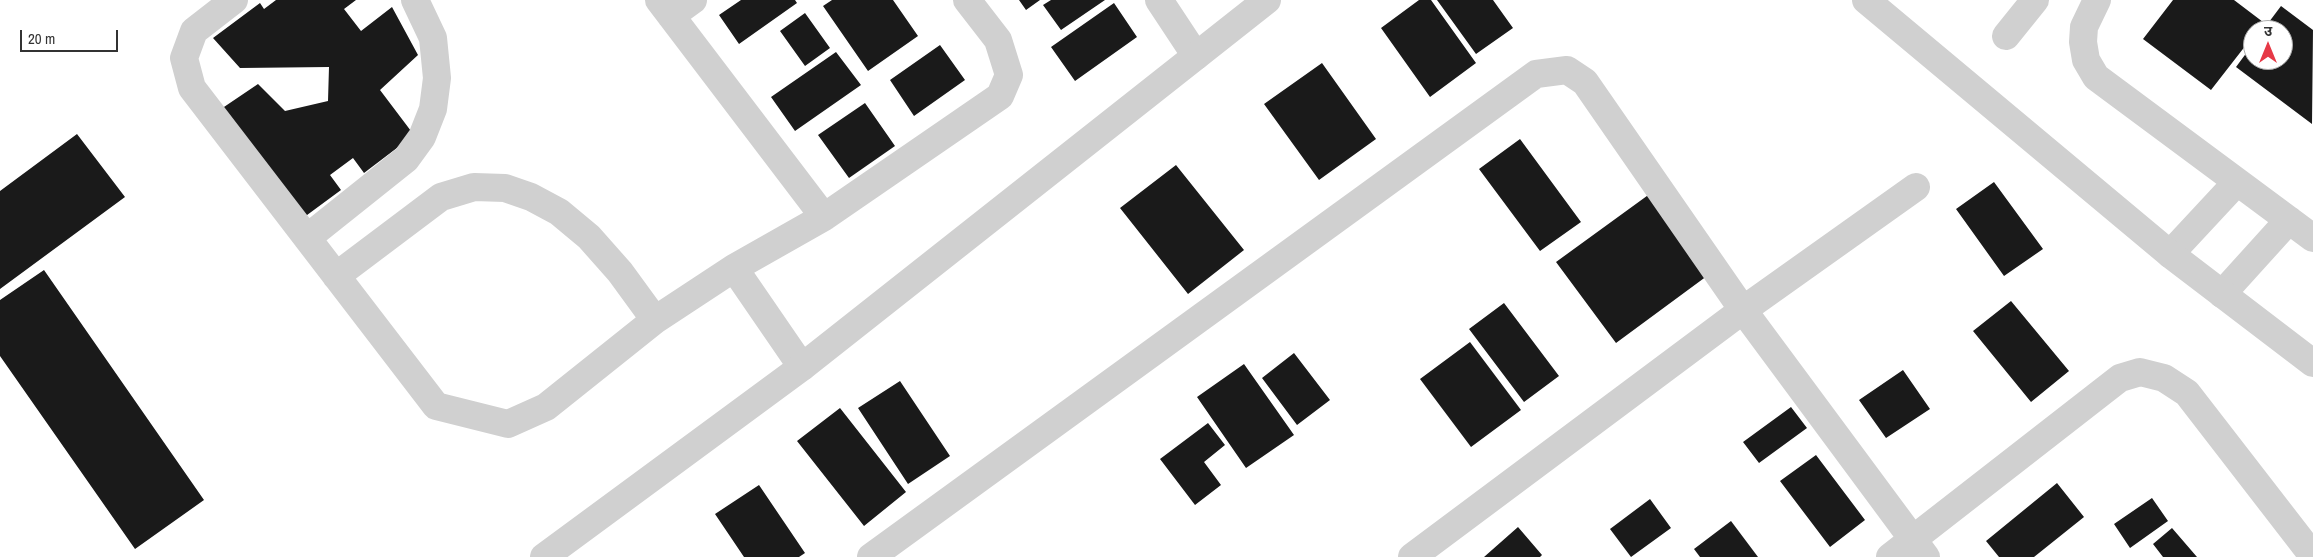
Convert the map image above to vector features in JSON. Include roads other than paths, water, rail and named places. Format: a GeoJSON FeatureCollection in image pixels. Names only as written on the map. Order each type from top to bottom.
{"type":"FeatureCollection","features":[{"type":"Feature","properties":{"kind":"street"},"geometry":{"type":"LineString","coordinates":[[234,0],[194,31],[184,58],[192,88],[436,406],[508,424],[546,407],[655,320],[734,268],[824,217],[1000,96],[1009,75],[998,40],[967,0]]}},
{"type":"Feature","properties":{"kind":"street"},"geometry":{"type":"LineString","coordinates":[[307,238],[406,159],[422,137],[433,109],[436,78],[433,38],[414,0]]}},
{"type":"Feature","properties":{"kind":"street"},"geometry":{"type":"LineString","coordinates":[[1159,0],[1196,56]]}},
{"type":"Feature","properties":{"kind":"street"},"geometry":{"type":"LineString","coordinates":[[544,557],[802,367],[1267,0]]}},
{"type":"Feature","properties":{"kind":"street"},"geometry":{"type":"LineString","coordinates":[[1866,0],[2170,254],[2313,363]]}},
{"type":"Feature","properties":{"kind":"street"},"geometry":{"type":"LineString","coordinates":[[2006,36],[2034,0]]}},
{"type":"Feature","properties":{"kind":"street"},"geometry":{"type":"LineString","coordinates":[[2097,0],[2084,27],[2083,42],[2086,60],[2096,77],[2313,238]]}},
{"type":"Feature","properties":{"kind":"street"},"geometry":{"type":"LineString","coordinates":[[674,5],[824,217]]}},
{"type":"Feature","properties":{"kind":"street"},"geometry":{"type":"LineString","coordinates":[[871,557],[1536,74],[1567,70],[1586,82],[1743,310],[1919,549]]}},
{"type":"Feature","properties":{"kind":"street"},"geometry":{"type":"LineString","coordinates":[[2170,254],[2238,182]]}},
{"type":"Feature","properties":{"kind":"street"},"geometry":{"type":"LineString","coordinates":[[336,276],[441,197],[474,187],[504,188],[531,197],[559,212],[589,237],[620,272],[655,320]]}},
{"type":"Feature","properties":{"kind":"street"},"geometry":{"type":"LineString","coordinates":[[1412,557],[1743,310],[1916,187]]}},
{"type":"Feature","properties":{"kind":"street"},"geometry":{"type":"LineString","coordinates":[[2222,294],[2289,220]]}},
{"type":"Feature","properties":{"kind":"street"},"geometry":{"type":"LineString","coordinates":[[734,268],[802,367]]}},
{"type":"Feature","properties":{"kind":"street"},"geometry":{"type":"LineString","coordinates":[[1890,557],[1919,549],[2120,378],[2140,372],[2164,378],[2187,393],[2313,556]]}}]}
